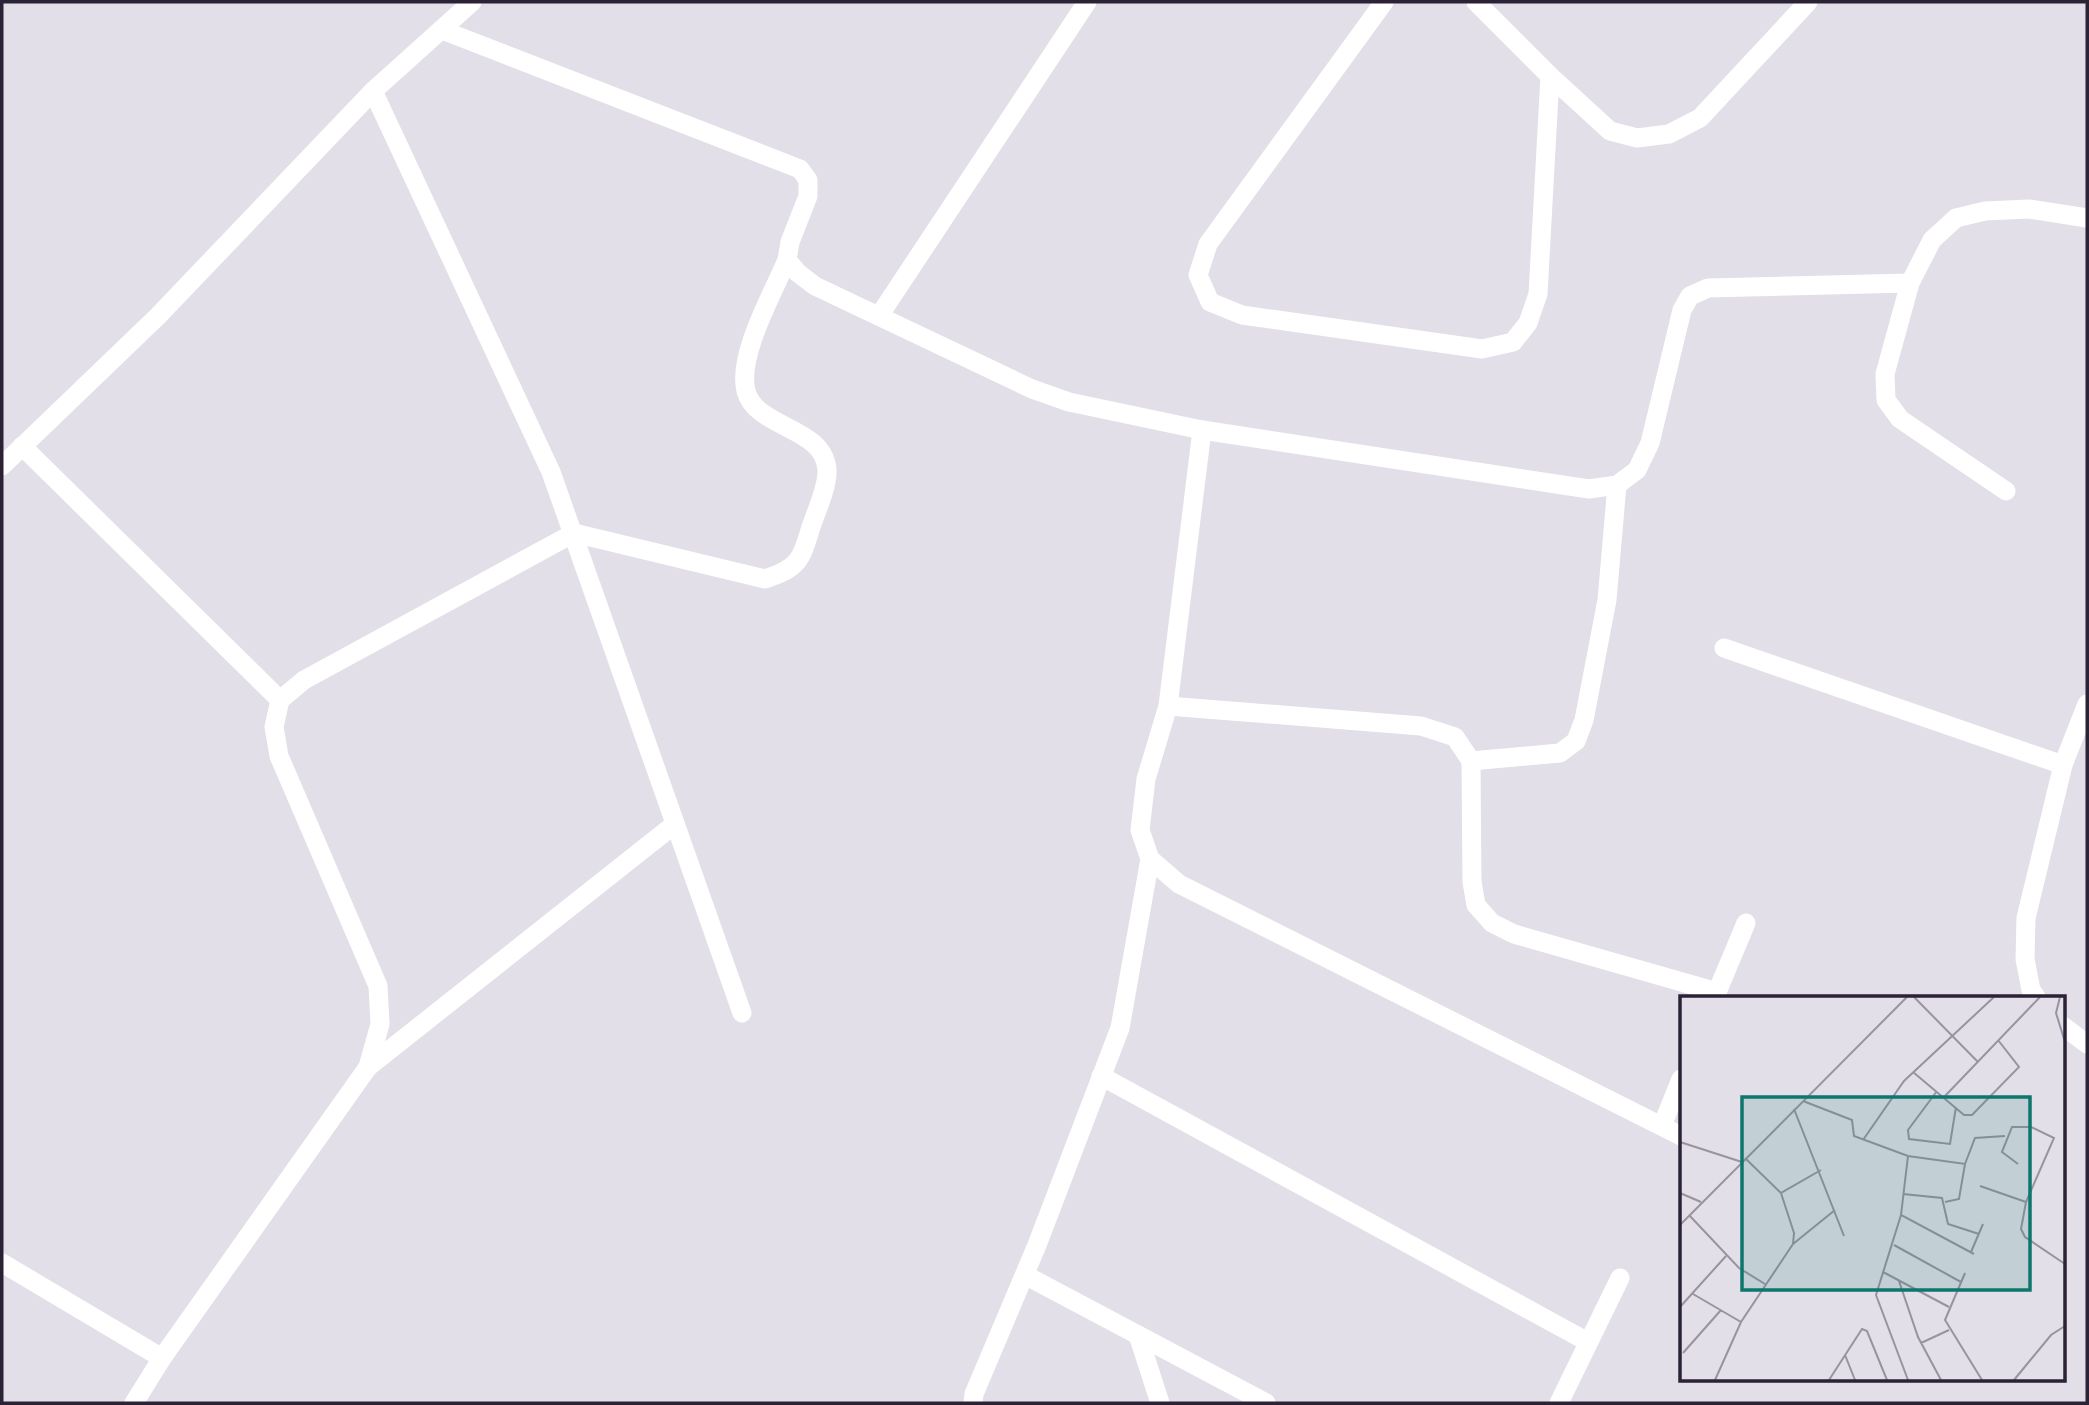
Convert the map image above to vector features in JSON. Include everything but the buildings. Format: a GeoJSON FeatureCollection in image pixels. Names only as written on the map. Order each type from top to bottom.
{"type":"FeatureCollection","features":[{"type":"Feature","properties":{"kind":"street"},"geometry":{"type":"LineString","coordinates":[[2,466],[158,316],[373,91],[472,2]]}},
{"type":"Feature","properties":{"kind":"street"},"geometry":{"type":"LineString","coordinates":[[879,316],[1087,2]]}},
{"type":"Feature","properties":{"kind":"street"},"geometry":{"type":"LineString","coordinates":[[1384,2],[1208,244],[1198,275],[1210,302],[1242,315],[1482,349],[1513,342],[1528,324],[1538,294],[1550,76]]}},
{"type":"Feature","properties":{"kind":"street"},"geometry":{"type":"LineString","coordinates":[[1476,2],[1610,131],[1637,138],[1668,134],[1700,118],[1808,2]]}},
{"type":"Feature","properties":{"kind":"street"},"geometry":{"type":"LineString","coordinates":[[368,1067],[380,1024],[378,986],[279,756],[274,727],[280,700],[304,680],[573,533],[765,579],[788,572],[802,555],[822,495],[827,470],[821,454],[809,440],[755,408],[747,394],[743,376],[746,356],[787,260],[790,242],[808,197],[808,180],[800,169],[442,30]]}},
{"type":"Feature","properties":{"kind":"street"},"geometry":{"type":"LineString","coordinates":[[373,91],[541,450],[573,533],[742,1013]]}},
{"type":"Feature","properties":{"kind":"street"},"geometry":{"type":"LineString","coordinates":[[2006,491],[1900,419],[1886,400],[1885,374],[1910,283],[1932,240],[1956,218],[1985,211],[2029,209],[2087,218]]}},
{"type":"Feature","properties":{"kind":"street"},"geometry":{"type":"LineString","coordinates":[[787,260],[815,286],[1032,389],[1069,402],[1202,430],[1589,489],[1617,485],[1637,470],[1650,443],[1682,310],[1689,296],[1708,288],[1910,283]]}},
{"type":"Feature","properties":{"kind":"street"},"geometry":{"type":"LineString","coordinates":[[973,1403],[974,1394],[1025,1275],[1120,1028],[1150,859],[1140,830],[1146,779],[1168,706],[1202,430]]}},
{"type":"Feature","properties":{"kind":"street"},"geometry":{"type":"LineString","coordinates":[[22,446],[280,700]]}},
{"type":"Feature","properties":{"kind":"street"},"geometry":{"type":"LineString","coordinates":[[1471,761],[1560,753],[1576,741],[1584,720],[1607,600],[1617,485]]}},
{"type":"Feature","properties":{"kind":"street"},"geometry":{"type":"LineString","coordinates":[[1724,648],[2063,765]]}},
{"type":"Feature","properties":{"kind":"street"},"geometry":{"type":"LineString","coordinates":[[2035,996],[2031,990],[2025,959],[2026,918],[2063,765],[2087,704]]}},
{"type":"Feature","properties":{"kind":"street"},"geometry":{"type":"LineString","coordinates":[[1168,706],[1421,726],[1455,737],[1471,761],[1472,883],[1476,905],[1492,923],[1514,934],[1716,995],[1746,923]]}},
{"type":"Feature","properties":{"kind":"street"},"geometry":{"type":"LineString","coordinates":[[134,1403],[162,1358],[368,1067],[675,824]]}},
{"type":"Feature","properties":{"kind":"street"},"geometry":{"type":"LineString","coordinates":[[1150,859],[1179,884],[1680,1135]]}},
{"type":"Feature","properties":{"kind":"street"},"geometry":{"type":"LineString","coordinates":[[2064,1027],[2087,1044]]}},
{"type":"Feature","properties":{"kind":"street"},"geometry":{"type":"LineString","coordinates":[[1101,1076],[1588,1342]]}},
{"type":"Feature","properties":{"kind":"street"},"geometry":{"type":"LineString","coordinates":[[1662,1126],[1680,1081]]}},
{"type":"Feature","properties":{"kind":"street"},"geometry":{"type":"LineString","coordinates":[[2,1263],[162,1358]]}},
{"type":"Feature","properties":{"kind":"street"},"geometry":{"type":"LineString","coordinates":[[1025,1275],[1266,1403]]}},
{"type":"Feature","properties":{"kind":"street"},"geometry":{"type":"LineString","coordinates":[[1559,1403],[1620,1278]]}},
{"type":"Feature","properties":{"kind":"street"},"geometry":{"type":"LineString","coordinates":[[1138,1335],[1160,1403]]}}]}
